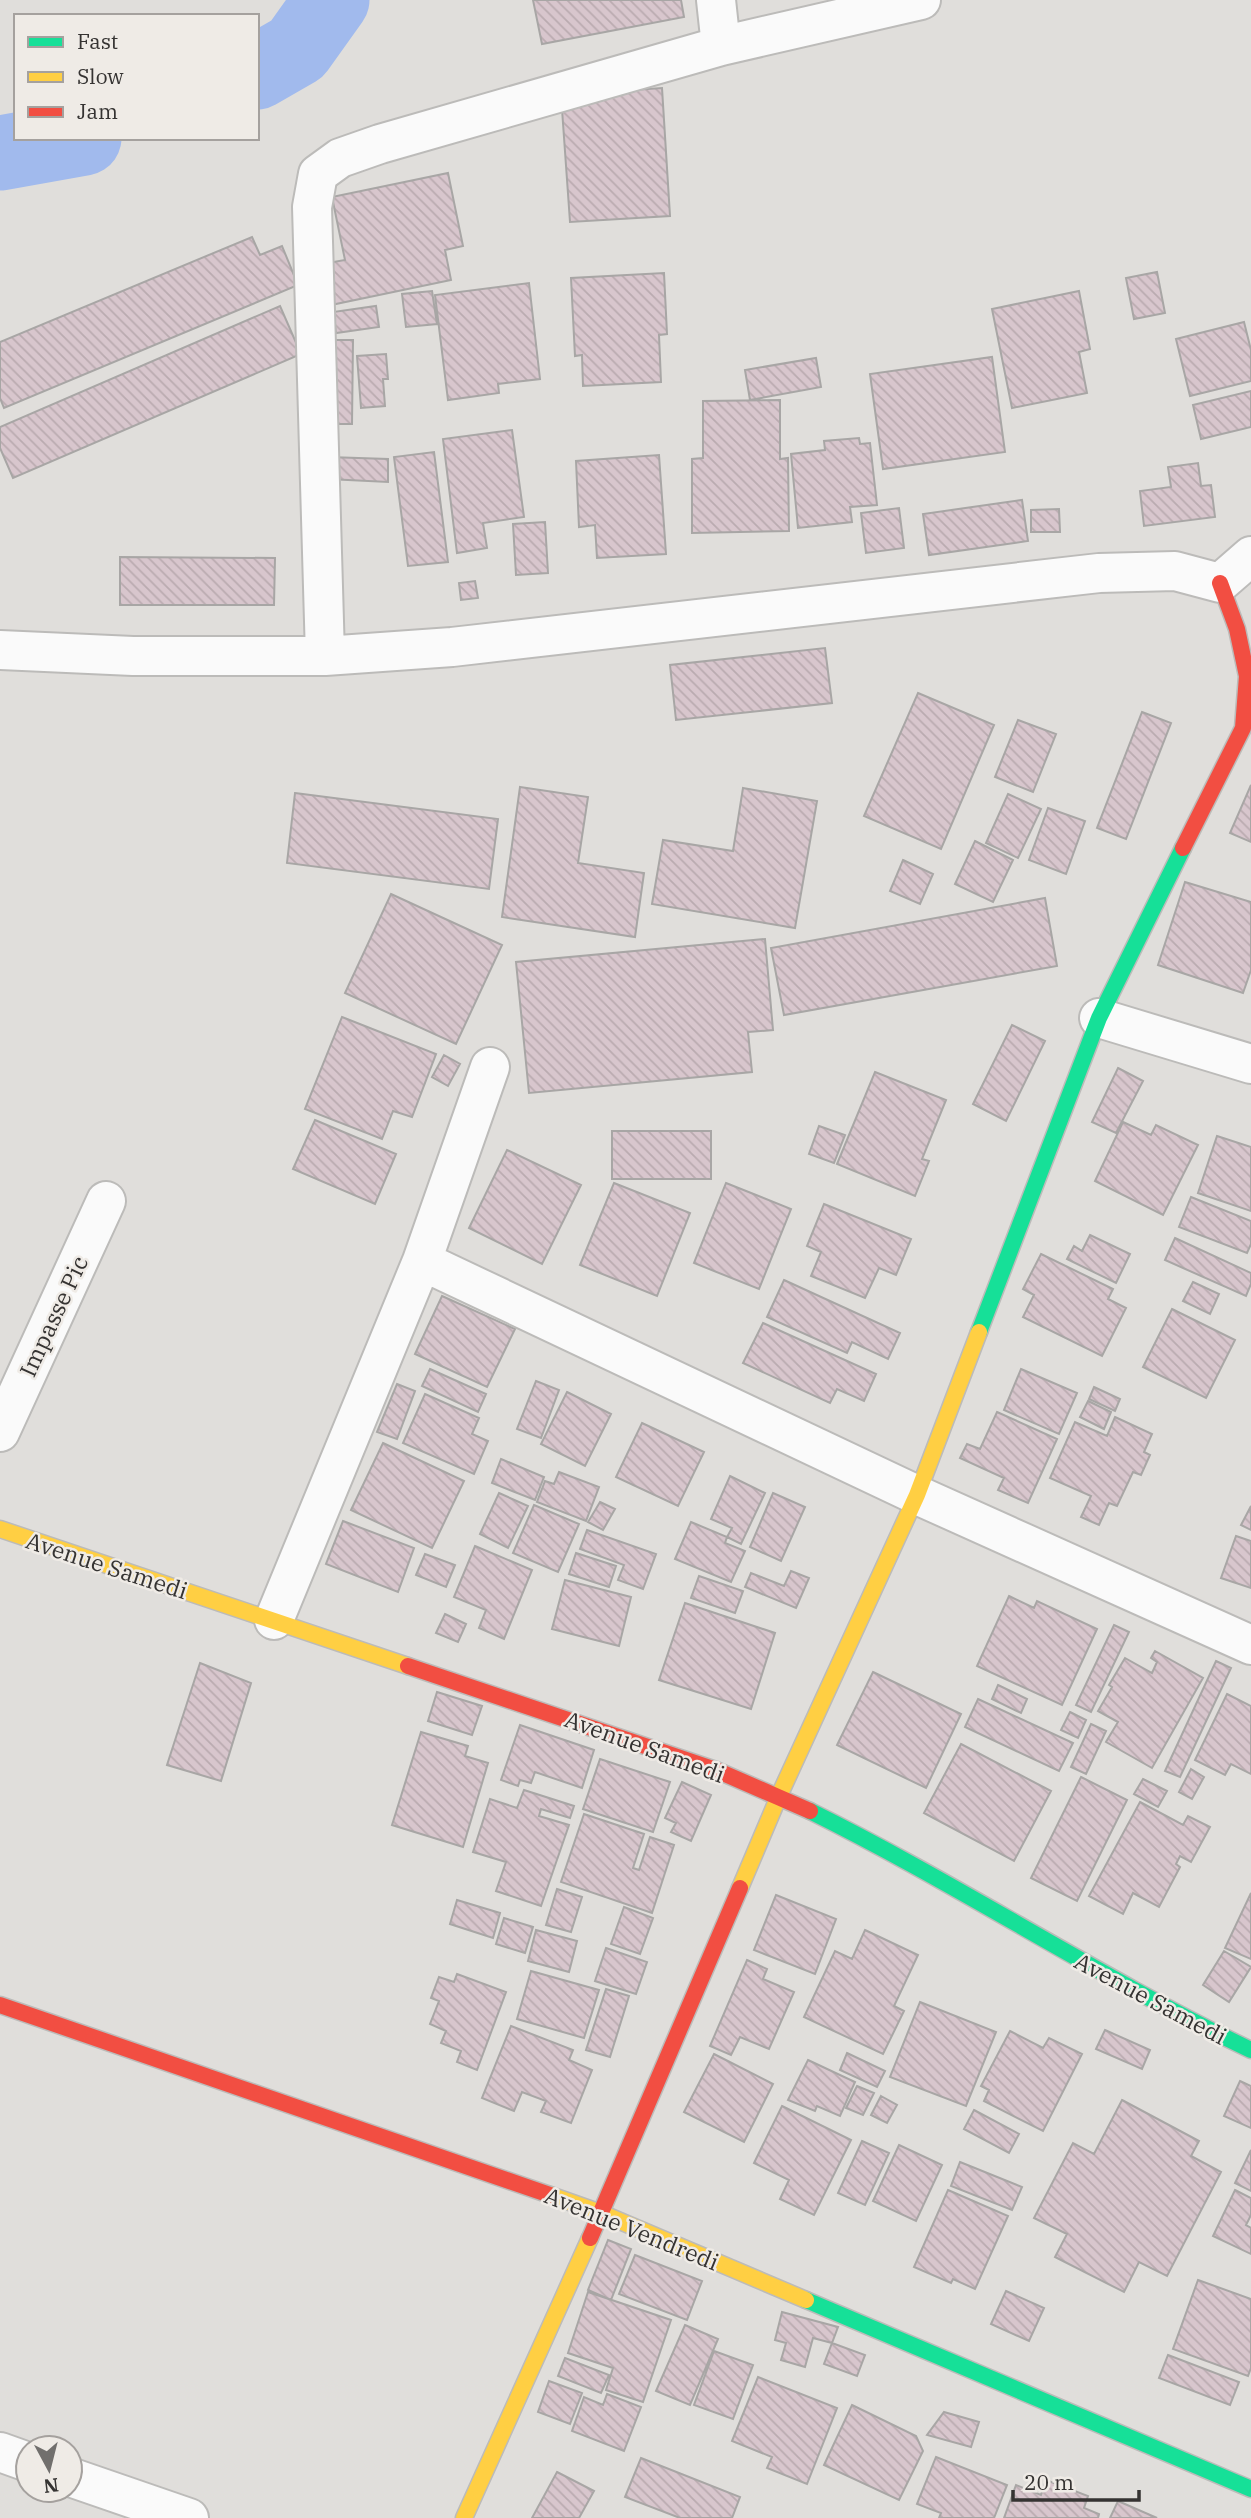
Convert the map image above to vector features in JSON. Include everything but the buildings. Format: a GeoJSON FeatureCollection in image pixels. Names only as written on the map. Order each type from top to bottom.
{"type":"FeatureCollection","features":[{"type":"Feature","properties":{"kind":"street"},"geometry":{"type":"LineString","coordinates":[[716,0],[721,46]]}},
{"type":"Feature","properties":{"kind":"street"},"geometry":{"type":"LineString","coordinates":[[325,656],[312,207],[318,174],[340,158],[380,144],[721,46],[921,0]]}},
{"type":"Feature","properties":{"kind":"street"},"geometry":{"type":"LineString","coordinates":[[1220,583],[1251,556]]}},
{"type":"Feature","properties":{"kind":"street"},"geometry":{"type":"LineString","coordinates":[[0,650],[133,656],[325,656],[452,647],[1099,573],[1175,570],[1220,583]]}},
{"type":"Feature","properties":{"kind":"street"},"geometry":{"type":"LineString","coordinates":[[464,2518],[601,2213],[779,1796],[917,1495],[1099,1018],[1243,728],[1247,676],[1237,629],[1220,583]]}},
{"type":"Feature","properties":{"kind":"street"},"geometry":{"type":"LineString","coordinates":[[1099,1018],[1251,1064]]}},
{"type":"Feature","properties":{"kind":"street"},"geometry":{"type":"LineString","coordinates":[[274,1620],[422,1261],[490,1067]]}},
{"type":"Feature","properties":{"kind":"street","name":"Impasse Pic"},"geometry":{"type":"LineString","coordinates":[[0,1432],[106,1201]]}},
{"type":"Feature","properties":{"kind":"street"},"geometry":{"type":"LineString","coordinates":[[422,1261],[917,1495],[1251,1646]]}},
{"type":"Feature","properties":{"kind":"street","name":"Avenue Samedi"},"geometry":{"type":"LineString","coordinates":[[0,1529],[687,1758],[779,1796],[843,1827],[1172,2013],[1251,2050]]}},
{"type":"Feature","properties":{"kind":"street","name":"Avenue Vendredi"},"geometry":{"type":"LineString","coordinates":[[0,2005],[601,2213],[1251,2489]]}},
{"type":"Feature","properties":{"kind":"street"},"geometry":{"type":"LineString","coordinates":[[84,2482],[189,2518]]}},
{"type":"Feature","properties":{"kind":"waterway"},"geometry":{"type":"LineString","coordinates":[[259,71],[297,49],[332,0]]}},
{"type":"Feature","properties":{"kind":"waterway"},"geometry":{"type":"LineString","coordinates":[[0,153],[73,140]]}},
{"type":"Feature","properties":{"kind":"traffic: fast"},"geometry":{"type":"LineString","coordinates":[[979,1332],[1099,1018],[1183,848]]}},
{"type":"Feature","properties":{"kind":"traffic: fast"},"geometry":{"type":"LineString","coordinates":[[810,1811],[921,1869],[1139,1993],[1251,2050]]}},
{"type":"Feature","properties":{"kind":"traffic: fast"},"geometry":{"type":"LineString","coordinates":[[806,2300],[1251,2489]]}},
{"type":"Feature","properties":{"kind":"traffic: slow"},"geometry":{"type":"LineString","coordinates":[[740,1888],[779,1796],[917,1495],[979,1332]]}},
{"type":"Feature","properties":{"kind":"traffic: slow"},"geometry":{"type":"LineString","coordinates":[[0,1529],[408,1666]]}},
{"type":"Feature","properties":{"kind":"traffic: slow"},"geometry":{"type":"LineString","coordinates":[[550,2195],[601,2213],[806,2300]]}},
{"type":"Feature","properties":{"kind":"traffic: slow"},"geometry":{"type":"LineString","coordinates":[[464,2518],[590,2238]]}},
{"type":"Feature","properties":{"kind":"traffic: jam"},"geometry":{"type":"LineString","coordinates":[[1183,848],[1243,728],[1247,676],[1237,629],[1220,583]]}},
{"type":"Feature","properties":{"kind":"traffic: jam"},"geometry":{"type":"LineString","coordinates":[[408,1666],[716,1770],[810,1811]]}},
{"type":"Feature","properties":{"kind":"traffic: jam"},"geometry":{"type":"LineString","coordinates":[[590,2238],[740,1888]]}},
{"type":"Feature","properties":{"kind":"traffic: jam"},"geometry":{"type":"LineString","coordinates":[[0,2005],[550,2195]]}}]}
